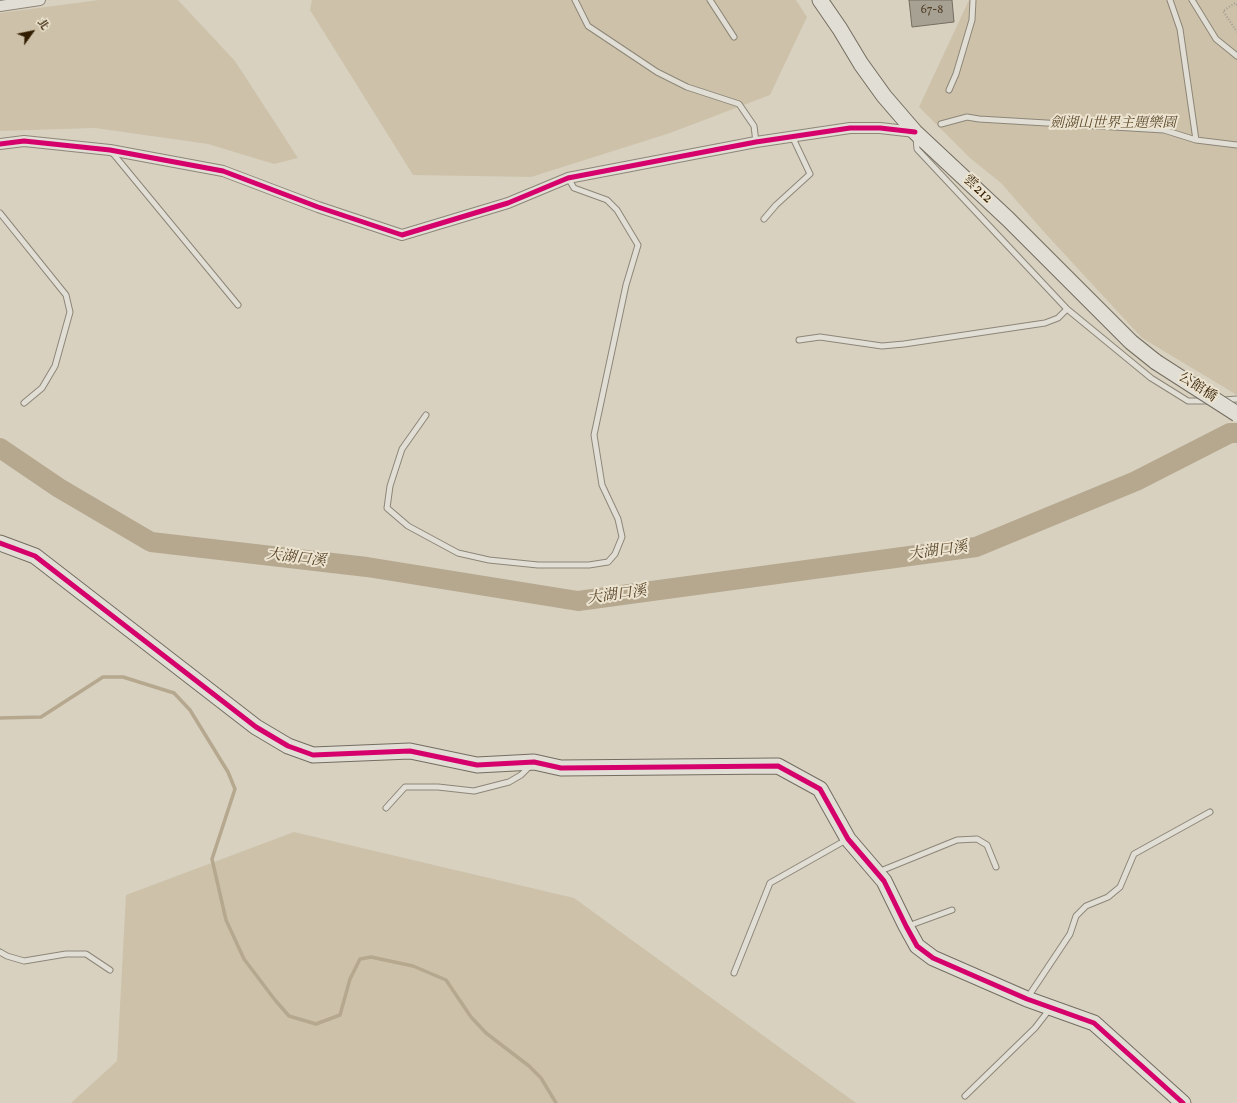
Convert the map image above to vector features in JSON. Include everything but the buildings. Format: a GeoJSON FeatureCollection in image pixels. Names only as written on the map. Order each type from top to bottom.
{"type":"FeatureCollection","features":[{"type":"Feature","properties":{"kind":"street"},"geometry":{"type":"LineString","coordinates":[[0,6],[40,0]]}},
{"type":"Feature","properties":{"kind":"street","name":"雲212"},"geometry":{"type":"LineString","coordinates":[[820,0],[861,64],[884,96],[915,132],[1008,219],[1131,342],[1156,362]]}},
{"type":"Feature","properties":{"kind":"street"},"geometry":{"type":"LineString","coordinates":[[0,144],[24,141],[110,150],[223,170],[318,207],[402,235],[508,203],[568,178],[756,142],[850,128],[880,128],[915,132]]}},
{"type":"Feature","properties":{"kind":"street","name":"公館橋"},"geometry":{"type":"LineString","coordinates":[[1156,362],[1237,414]]}},
{"type":"Feature","properties":{"kind":"street"},"geometry":{"type":"LineString","coordinates":[[0,543],[35,556],[256,727],[288,746],[313,755],[410,751],[477,765],[534,762],[561,768],[778,766],[820,789],[848,838],[884,881],[906,926],[918,946],[934,958],[1027,999],[1094,1023],[1183,1103]]}},
{"type":"Feature","properties":{"kind":"lane"},"geometry":{"type":"LineString","coordinates":[[575,0],[588,26],[657,72],[687,87],[739,104],[754,126],[756,142]]}},
{"type":"Feature","properties":{"kind":"lane"},"geometry":{"type":"LineString","coordinates":[[710,0],[734,37]]}},
{"type":"Feature","properties":{"kind":"lane"},"geometry":{"type":"LineString","coordinates":[[949,90],[956,74],[972,20],[973,0]]}},
{"type":"Feature","properties":{"kind":"lane"},"geometry":{"type":"LineString","coordinates":[[1170,0],[1180,29],[1196,140]]}},
{"type":"Feature","properties":{"kind":"lane"},"geometry":{"type":"LineString","coordinates":[[1192,0],[1216,39],[1237,56]]}},
{"type":"Feature","properties":{"kind":"lane"},"geometry":{"type":"LineString","coordinates":[[941,124],[967,117],[987,120],[1164,130],[1196,140],[1237,145]]}},
{"type":"Feature","properties":{"kind":"lane"},"geometry":{"type":"LineString","coordinates":[[915,132],[917,149],[1067,309],[1151,378],[1188,400],[1237,400]]}},
{"type":"Feature","properties":{"kind":"lane"},"geometry":{"type":"LineString","coordinates":[[764,219],[776,205],[810,174],[792,136]]}},
{"type":"Feature","properties":{"kind":"lane"},"geometry":{"type":"LineString","coordinates":[[110,150],[238,306]]}},
{"type":"Feature","properties":{"kind":"lane"},"geometry":{"type":"LineString","coordinates":[[426,415],[402,449],[390,486],[386,508],[408,526],[458,553],[489,560],[538,565],[589,566],[608,562],[615,554],[622,537],[618,519],[602,485],[594,435],[626,285],[638,245],[617,210],[607,200],[574,188],[568,178]]}},
{"type":"Feature","properties":{"kind":"lane"},"geometry":{"type":"LineString","coordinates":[[0,213],[66,295],[70,312],[55,366],[42,388],[24,403]]}},
{"type":"Feature","properties":{"kind":"lane"},"geometry":{"type":"LineString","coordinates":[[799,340],[820,337],[882,346],[904,344],[1045,324],[1058,318],[1067,309]]}},
{"type":"Feature","properties":{"kind":"lane"},"geometry":{"type":"LineString","coordinates":[[386,808],[405,787],[438,787],[474,791],[509,782],[521,774],[534,762]]}},
{"type":"Feature","properties":{"kind":"lane"},"geometry":{"type":"LineString","coordinates":[[1027,999],[1070,934],[1076,916],[1086,906],[1108,897],[1120,887],[1134,854],[1210,812]]}},
{"type":"Feature","properties":{"kind":"lane"},"geometry":{"type":"LineString","coordinates":[[734,973],[770,883],[848,838]]}},
{"type":"Feature","properties":{"kind":"lane"},"geometry":{"type":"LineString","coordinates":[[877,872],[957,840],[977,839],[987,845],[996,867]]}},
{"type":"Feature","properties":{"kind":"lane"},"geometry":{"type":"LineString","coordinates":[[906,926],[952,910]]}},
{"type":"Feature","properties":{"kind":"lane"},"geometry":{"type":"LineString","coordinates":[[0,952],[7,956],[24,961],[66,954],[86,954],[110,970]]}},
{"type":"Feature","properties":{"kind":"lane"},"geometry":{"type":"LineString","coordinates":[[965,1096],[1035,1028],[1051,1007]]}},
{"type":"Feature","properties":{"kind":"path"},"geometry":{"type":"LineString","coordinates":[[1237,5],[1235,3],[1223,11],[1237,32]]}},
{"type":"Feature","properties":{"kind":"green space"},"geometry":{"type":"Polygon","coordinates":[[[99,0],[178,0],[235,61],[298,158],[274,164],[208,144],[95,128],[0,131],[0,13],[99,0]]]}},
{"type":"Feature","properties":{"kind":"green space"},"geometry":{"type":"Polygon","coordinates":[[[312,0],[796,0],[807,17],[770,95],[670,133],[531,177],[413,175],[310,10],[312,0]]]}},
{"type":"Feature","properties":{"kind":"green space","name":"劍湖山世界主題樂園"},"geometry":{"type":"Polygon","coordinates":[[[969,0],[1237,0],[1237,395],[1142,338],[1001,183],[970,158],[919,107],[969,0]]]}},
{"type":"Feature","properties":{"kind":"green space"},"geometry":{"type":"Polygon","coordinates":[[[294,832],[574,898],[856,1103],[71,1103],[117,1061],[126,895],[294,832]]]}},
{"type":"Feature","properties":{"kind":"waterway","name":"大湖口溪"},"geometry":{"type":"LineString","coordinates":[[0,448],[59,488],[151,542],[367,567],[578,601],[976,547],[1136,481],[1230,433],[1237,433]]}},
{"type":"Feature","properties":{"kind":"waterway"},"geometry":{"type":"LineString","coordinates":[[0,718],[41,717],[103,677],[123,677],[174,693],[190,710],[228,772],[235,789],[212,859],[226,920],[244,959],[289,1016],[316,1024],[340,1015],[350,979],[360,959],[371,957],[413,966],[446,980],[471,1017],[486,1033],[529,1066],[541,1078],[556,1103]]}},
{"type":"Feature","properties":{"kind":"cycle path"},"geometry":{"type":"LineString","coordinates":[[0,144],[24,141],[110,150],[223,171],[318,207],[402,235],[508,203],[568,178],[756,142],[850,128],[880,128],[915,132]]}},
{"type":"Feature","properties":{"kind":"cycle path"},"geometry":{"type":"LineString","coordinates":[[0,543],[35,556],[256,727],[288,746],[313,755],[410,751],[477,765],[534,762],[561,768],[778,766],[820,789],[848,839],[884,881],[917,946],[933,958],[1027,999],[1094,1023],[1183,1103]]}}]}
